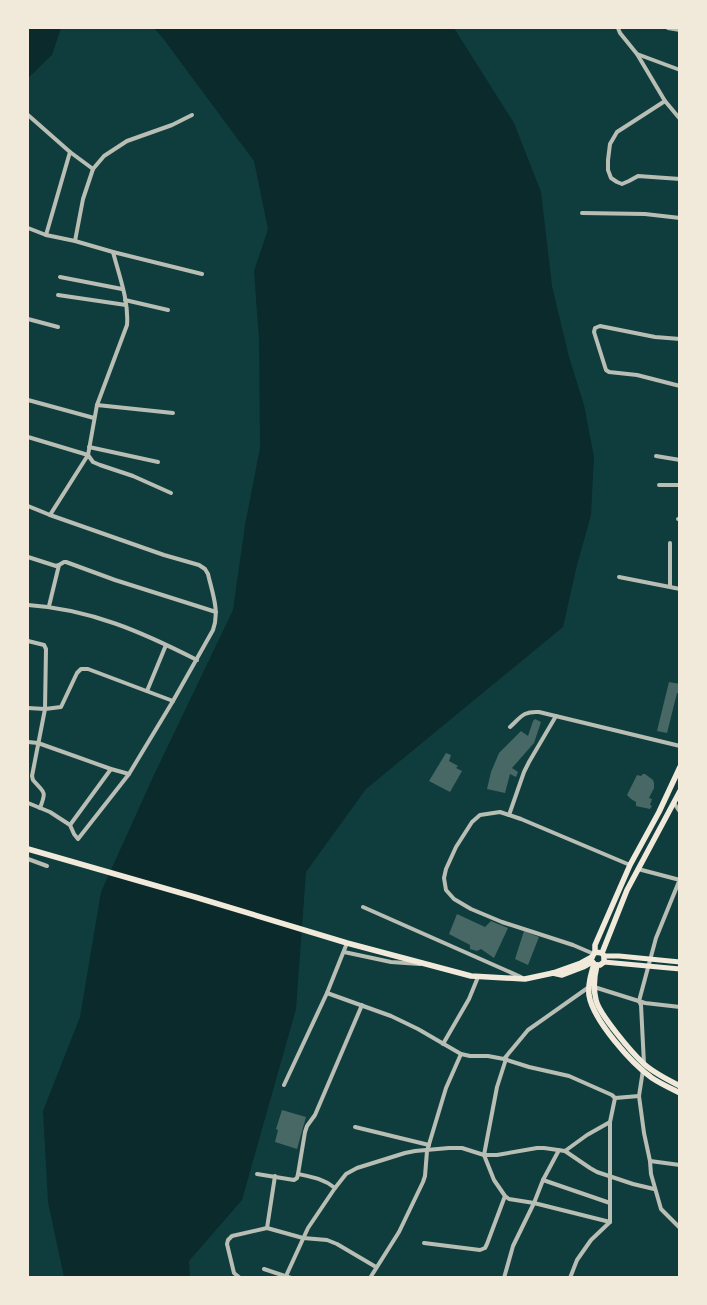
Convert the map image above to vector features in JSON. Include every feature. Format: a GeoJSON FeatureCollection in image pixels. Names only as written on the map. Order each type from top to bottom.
{"type":"FeatureCollection","features":[{"type":"Feature","properties":{"kind":"main road"},"geometry":{"type":"LineString","coordinates":[[597,958],[595,945],[630,865],[659,812],[680,767]]}},
{"type":"Feature","properties":{"kind":"main road"},"geometry":{"type":"LineString","coordinates":[[680,791],[637,868],[597,958],[590,999],[603,1026],[632,1060],[680,1086]]}},
{"type":"Feature","properties":{"kind":"main road"},"geometry":{"type":"LineString","coordinates":[[28,849],[336,938],[347,943],[471,976],[525,979],[553,973],[597,958],[619,956],[680,962]]}},
{"type":"Feature","properties":{"kind":"main road"},"geometry":{"type":"LineString","coordinates":[[597,958],[649,967],[680,969]]}},
{"type":"Feature","properties":{"kind":"main road"},"geometry":{"type":"LineString","coordinates":[[643,1067],[659,1082],[680,1093]]}},
{"type":"Feature","properties":{"kind":"street"},"geometry":{"type":"LineString","coordinates":[[618,28],[637,54],[665,101],[680,119]]}},
{"type":"Feature","properties":{"kind":"street"},"geometry":{"type":"LineString","coordinates":[[668,28],[680,30]]}},
{"type":"Feature","properties":{"kind":"street"},"geometry":{"type":"LineString","coordinates":[[637,54],[680,70]]}},
{"type":"Feature","properties":{"kind":"street"},"geometry":{"type":"LineString","coordinates":[[665,101],[617,132],[610,144],[608,170],[611,178],[622,184],[638,176],[680,179]]}},
{"type":"Feature","properties":{"kind":"street"},"geometry":{"type":"LineString","coordinates":[[28,115],[70,152],[93,169]]}},
{"type":"Feature","properties":{"kind":"street"},"geometry":{"type":"LineString","coordinates":[[75,240],[83,199],[93,169],[104,156],[127,141],[172,125],[192,115]]}},
{"type":"Feature","properties":{"kind":"street"},"geometry":{"type":"LineString","coordinates":[[46,235],[70,152]]}},
{"type":"Feature","properties":{"kind":"street"},"geometry":{"type":"LineString","coordinates":[[582,212],[646,214],[680,218]]}},
{"type":"Feature","properties":{"kind":"street"},"geometry":{"type":"LineString","coordinates":[[28,228],[46,235],[75,240],[113,252],[202,274]]}},
{"type":"Feature","properties":{"kind":"street"},"geometry":{"type":"LineString","coordinates":[[50,515],[88,455],[97,405],[127,325],[128,317],[113,252]]}},
{"type":"Feature","properties":{"kind":"street"},"geometry":{"type":"LineString","coordinates":[[60,277],[122,289]]}},
{"type":"Feature","properties":{"kind":"street"},"geometry":{"type":"LineString","coordinates":[[58,295],[125,302],[168,310]]}},
{"type":"Feature","properties":{"kind":"street"},"geometry":{"type":"LineString","coordinates":[[28,319],[58,327]]}},
{"type":"Feature","properties":{"kind":"street"},"geometry":{"type":"LineString","coordinates":[[680,339],[655,337],[600,326],[594,332],[606,370],[609,372],[637,375],[680,386]]}},
{"type":"Feature","properties":{"kind":"street"},"geometry":{"type":"LineString","coordinates":[[28,400],[94,418]]}},
{"type":"Feature","properties":{"kind":"street"},"geometry":{"type":"LineString","coordinates":[[97,405],[172,413]]}},
{"type":"Feature","properties":{"kind":"street"},"geometry":{"type":"LineString","coordinates":[[28,437],[88,455],[93,462],[133,476],[171,493]]}},
{"type":"Feature","properties":{"kind":"street"},"geometry":{"type":"LineString","coordinates":[[89,447],[158,462]]}},
{"type":"Feature","properties":{"kind":"street"},"geometry":{"type":"LineString","coordinates":[[656,456],[680,460]]}},
{"type":"Feature","properties":{"kind":"street"},"geometry":{"type":"LineString","coordinates":[[659,485],[680,485]]}},
{"type":"Feature","properties":{"kind":"street"},"geometry":{"type":"LineString","coordinates":[[28,506],[164,555],[199,565],[208,574],[216,612],[213,630],[174,701],[130,774],[78,840],[70,825],[50,812],[28,803]]}},
{"type":"Feature","properties":{"kind":"street"},"geometry":{"type":"LineString","coordinates":[[670,543],[670,586]]}},
{"type":"Feature","properties":{"kind":"street"},"geometry":{"type":"LineString","coordinates":[[28,557],[59,566]]}},
{"type":"Feature","properties":{"kind":"street"},"geometry":{"type":"LineString","coordinates":[[48,606],[59,566],[66,562],[115,580],[216,612]]}},
{"type":"Feature","properties":{"kind":"street"},"geometry":{"type":"LineString","coordinates":[[619,577],[680,589]]}},
{"type":"Feature","properties":{"kind":"street"},"geometry":{"type":"LineString","coordinates":[[28,609],[28,605],[48,606],[81,612],[112,622],[166,644],[197,660]]}},
{"type":"Feature","properties":{"kind":"street"},"geometry":{"type":"LineString","coordinates":[[28,641],[44,645],[46,649],[45,710],[32,776],[33,780],[43,789],[44,794],[40,808]]}},
{"type":"Feature","properties":{"kind":"street"},"geometry":{"type":"LineString","coordinates":[[147,691],[166,644]]}},
{"type":"Feature","properties":{"kind":"street"},"geometry":{"type":"LineString","coordinates":[[28,708],[45,710],[61,707],[76,673],[81,669],[88,669],[174,701]]}},
{"type":"Feature","properties":{"kind":"street"},"geometry":{"type":"LineString","coordinates":[[510,727],[523,714],[530,711],[539,712],[680,746]]}},
{"type":"Feature","properties":{"kind":"street"},"geometry":{"type":"LineString","coordinates":[[509,815],[524,772],[556,716]]}},
{"type":"Feature","properties":{"kind":"street"},"geometry":{"type":"LineString","coordinates":[[28,742],[111,770],[130,774]]}},
{"type":"Feature","properties":{"kind":"street"},"geometry":{"type":"LineString","coordinates":[[70,825],[111,770]]}},
{"type":"Feature","properties":{"kind":"street"},"geometry":{"type":"LineString","coordinates":[[674,803],[680,812]]}},
{"type":"Feature","properties":{"kind":"street"},"geometry":{"type":"LineString","coordinates":[[597,958],[573,945],[502,922],[454,899],[446,890],[444,878],[446,869],[456,847],[472,822],[480,815],[500,812],[630,865]]}},
{"type":"Feature","properties":{"kind":"street"},"geometry":{"type":"LineString","coordinates":[[28,859],[47,866]]}},
{"type":"Feature","properties":{"kind":"street"},"geometry":{"type":"LineString","coordinates":[[637,868],[679,880],[656,938],[639,1002],[641,1005],[643,1067],[639,1096],[650,1161],[650,1174],[654,1188],[661,1209],[680,1228]]}},
{"type":"Feature","properties":{"kind":"street"},"geometry":{"type":"LineString","coordinates":[[363,908],[525,979]]}},
{"type":"Feature","properties":{"kind":"street"},"geometry":{"type":"LineString","coordinates":[[284,1085],[328,992],[347,943]]}},
{"type":"Feature","properties":{"kind":"street"},"geometry":{"type":"LineString","coordinates":[[344,952],[392,962],[428,965]]}},
{"type":"Feature","properties":{"kind":"street"},"geometry":{"type":"LineString","coordinates":[[443,1044],[468,1000],[478,977]]}},
{"type":"Feature","properties":{"kind":"street"},"geometry":{"type":"LineString","coordinates":[[610,1222],[534,1203],[514,1200],[504,1196],[494,1180],[484,1154],[497,1087],[505,1059],[528,1030],[591,987],[639,1002],[680,1007]]}},
{"type":"Feature","properties":{"kind":"street"},"geometry":{"type":"LineString","coordinates":[[328,992],[391,1016],[461,1054],[505,1059],[529,1067],[569,1076],[615,1098],[639,1096]]}},
{"type":"Feature","properties":{"kind":"street"},"geometry":{"type":"LineString","coordinates":[[257,1174],[294,1180],[297,1178],[307,1126],[314,1115],[362,1005]]}},
{"type":"Feature","properties":{"kind":"street"},"geometry":{"type":"LineString","coordinates":[[370,1278],[399,1232],[421,1187],[425,1176],[427,1151],[446,1088],[461,1054]]}},
{"type":"Feature","properties":{"kind":"street"},"geometry":{"type":"LineString","coordinates":[[570,1278],[577,1260],[591,1240],[610,1222],[610,1122],[615,1098]]}},
{"type":"Feature","properties":{"kind":"street"},"geometry":{"type":"LineString","coordinates":[[565,1151],[587,1135],[610,1122]]}},
{"type":"Feature","properties":{"kind":"street"},"geometry":{"type":"LineString","coordinates":[[355,1127],[429,1145]]}},
{"type":"Feature","properties":{"kind":"street"},"geometry":{"type":"LineString","coordinates":[[286,1276],[308,1228],[346,1174],[357,1168],[406,1153],[462,1148],[497,1156],[537,1148],[560,1150],[565,1151],[590,1168],[633,1184],[654,1188]]}},
{"type":"Feature","properties":{"kind":"street"},"geometry":{"type":"LineString","coordinates":[[504,1278],[513,1246],[534,1203],[542,1180],[560,1150]]}},
{"type":"Feature","properties":{"kind":"street"},"geometry":{"type":"LineString","coordinates":[[650,1161],[680,1165]]}},
{"type":"Feature","properties":{"kind":"street"},"geometry":{"type":"LineString","coordinates":[[298,1174],[320,1179],[335,1188]]}},
{"type":"Feature","properties":{"kind":"street"},"geometry":{"type":"LineString","coordinates":[[267,1228],[274,1176]]}},
{"type":"Feature","properties":{"kind":"street"},"geometry":{"type":"LineString","coordinates":[[542,1180],[610,1203]]}},
{"type":"Feature","properties":{"kind":"street"},"geometry":{"type":"LineString","coordinates":[[424,1243],[480,1250],[485,1248],[504,1196]]}},
{"type":"Feature","properties":{"kind":"street"},"geometry":{"type":"LineString","coordinates":[[240,1278],[234,1273],[228,1240],[232,1236],[267,1228],[303,1238],[333,1241],[376,1267]]}},
{"type":"Feature","properties":{"kind":"street"},"geometry":{"type":"LineString","coordinates":[[264,1270],[291,1278]]}},
{"type":"Feature","properties":{"kind":"water"},"geometry":{"type":"Polygon","coordinates":[[[28,28],[61,28],[52,55],[28,78],[28,28]]]}},
{"type":"Feature","properties":{"kind":"water"},"geometry":{"type":"Polygon","coordinates":[[[154,28],[454,28],[514,123],[541,192],[552,286],[569,357],[584,405],[594,457],[591,515],[563,627],[366,789],[306,872],[296,1009],[242,1200],[189,1261],[190,1277],[64,1277],[48,1202],[43,1111],[80,1017],[101,892],[153,777],[233,610],[245,525],[260,448],[259,340],[254,271],[268,229],[254,161],[154,28]]]}},
{"type":"Feature","properties":{"kind":"building"},"geometry":{"type":"Polygon","coordinates":[[[669,682],[680,684],[680,693],[677,693],[667,733],[657,731],[669,682]]]}},
{"type":"Feature","properties":{"kind":"building"},"geometry":{"type":"Polygon","coordinates":[[[535,719],[541,722],[534,743],[512,768],[518,772],[516,777],[510,774],[505,793],[487,789],[491,772],[499,753],[521,731],[528,736],[535,719]]]}},
{"type":"Feature","properties":{"kind":"building"},"geometry":{"type":"Polygon","coordinates":[[[446,753],[451,755],[449,761],[458,766],[456,768],[462,771],[450,792],[429,781],[446,753]]]}},
{"type":"Feature","properties":{"kind":"building"},"geometry":{"type":"Polygon","coordinates":[[[643,774],[653,780],[654,783],[654,788],[649,798],[652,799],[650,809],[636,806],[636,802],[627,795],[637,775],[641,776],[643,774]]]}},
{"type":"Feature","properties":{"kind":"building"},"geometry":{"type":"Polygon","coordinates":[[[457,914],[485,927],[491,921],[508,928],[494,958],[481,949],[477,951],[470,949],[470,945],[449,934],[457,914]]]}},
{"type":"Feature","properties":{"kind":"building"},"geometry":{"type":"Polygon","coordinates":[[[524,931],[539,937],[528,965],[515,959],[524,931]]]}},
{"type":"Feature","properties":{"kind":"building"},"geometry":{"type":"Polygon","coordinates":[[[282,1110],[306,1117],[297,1149],[275,1142],[278,1130],[276,1129],[282,1110]]]}}]}
